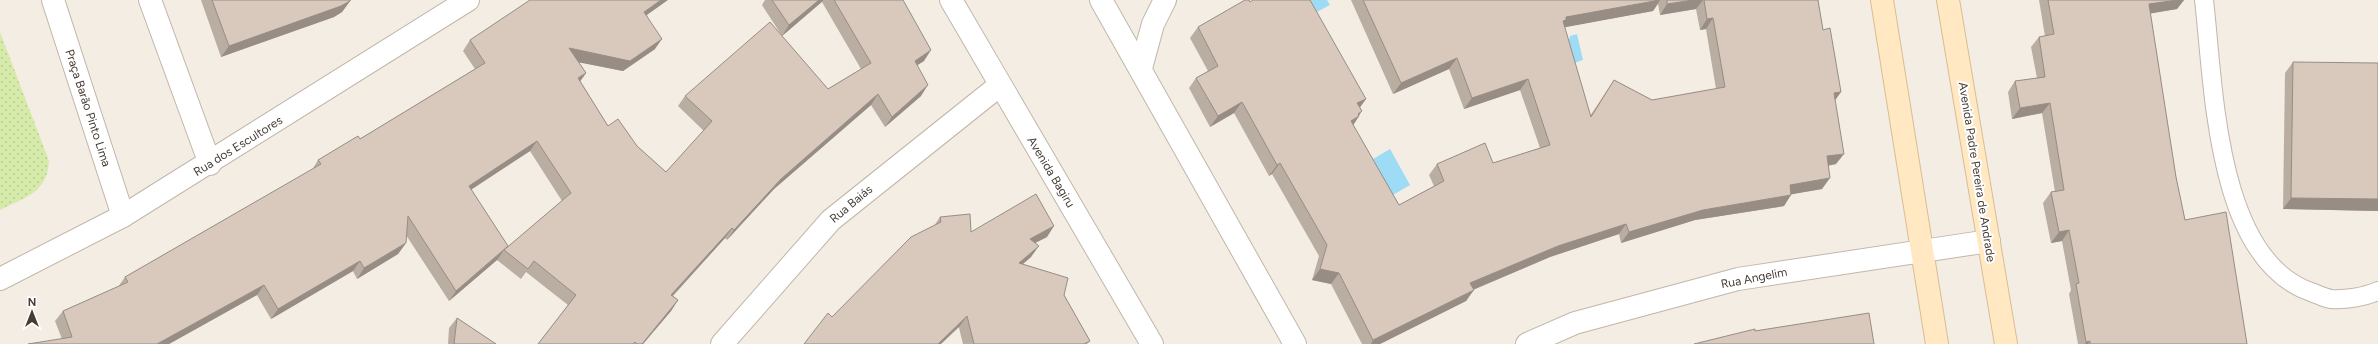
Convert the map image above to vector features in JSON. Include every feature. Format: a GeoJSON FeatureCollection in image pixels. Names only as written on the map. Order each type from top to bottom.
{"type":"FeatureCollection","features":[{"type":"Feature","properties":{"kind":"street","name":"Praça Barão Pinto Lima"},"geometry":{"type":"LineString","coordinates":[[53,0],[123,216]]}},
{"type":"Feature","properties":{"kind":"street"},"geometry":{"type":"LineString","coordinates":[[150,0],[210,164]]}},
{"type":"Feature","properties":{"kind":"street","name":"Rua dos Escultores"},"geometry":{"type":"LineString","coordinates":[[0,279],[123,216],[210,164],[468,0]]}},
{"type":"Feature","properties":{"kind":"street","name":"Avenida Bagiru"},"geometry":{"type":"LineString","coordinates":[[951,0],[1152,344]]}},
{"type":"Feature","properties":{"kind":"street"},"geometry":{"type":"LineString","coordinates":[[1101,0],[1141,68],[1295,344]]}},
{"type":"Feature","properties":{"kind":"street"},"geometry":{"type":"LineString","coordinates":[[1141,68],[1153,24],[1165,0]]}},
{"type":"Feature","properties":{"kind":"street"},"geometry":{"type":"LineString","coordinates":[[1882,0],[1937,344]]}},
{"type":"Feature","properties":{"kind":"street","name":"Avenida Padre Pereira de Andrade"},"geometry":{"type":"LineString","coordinates":[[1948,0],[2006,344]]}},
{"type":"Feature","properties":{"kind":"street","name":"Rua Baiás"},"geometry":{"type":"LineString","coordinates":[[722,344],[831,220],[1000,86]]}},
{"type":"Feature","properties":{"kind":"street","name":"Rua Angelim"},"geometry":{"type":"LineString","coordinates":[[1527,344],[1574,323],[1738,279],[1989,242]]}},
{"type":"Feature","properties":{"kind":"lane"},"geometry":{"type":"LineString","coordinates":[[2204,0],[2222,152],[2236,206],[2250,238],[2272,268],[2297,287],[2330,299],[2367,296],[2378,291]]}},
{"type":"Feature","properties":{"kind":"green space"},"geometry":{"type":"Polygon","coordinates":[[[0,32],[49,161],[44,181],[39,188],[26,197],[0,210],[0,32]]]}},
{"type":"Feature","properties":{"kind":"water"},"geometry":{"type":"Polygon","coordinates":[[[1303,0],[1327,0],[1330,5],[1311,15],[1303,0]]]}},
{"type":"Feature","properties":{"kind":"water"},"geometry":{"type":"Polygon","coordinates":[[[1577,34],[1583,60],[1549,72],[1568,44],[1570,36],[1577,34]]]}},
{"type":"Feature","properties":{"kind":"water"},"geometry":{"type":"Polygon","coordinates":[[[1390,149],[1410,185],[1393,195],[1373,159],[1390,149]]]}},
{"type":"Feature","properties":{"kind":"building"},"geometry":{"type":"Polygon","coordinates":[[[212,0],[350,1],[341,6],[229,46],[212,0]]]}},
{"type":"Feature","properties":{"kind":"building"},"geometry":{"type":"Polygon","coordinates":[[[530,0],[661,0],[644,12],[662,39],[630,61],[569,48],[586,73],[578,78],[608,126],[618,119],[637,146],[666,172],[712,121],[685,96],[770,22],[828,89],[871,63],[834,0],[903,0],[931,50],[915,61],[928,85],[892,117],[878,94],[781,179],[734,230],[732,228],[671,295],[678,300],[642,344],[637,344],[635,342],[633,344],[538,344],[576,295],[534,261],[528,269],[504,250],[571,193],[537,141],[469,186],[508,246],[456,291],[408,216],[406,243],[364,268],[360,261],[278,309],[264,285],[157,344],[28,344],[72,337],[63,311],[128,282],[125,277],[321,164],[318,160],[358,136],[360,139],[485,63],[470,40],[530,0]]]}},
{"type":"Feature","properties":{"kind":"building"},"geometry":{"type":"Polygon","coordinates":[[[772,0],[819,0],[789,25],[772,0]]]}},
{"type":"Feature","properties":{"kind":"building"},"geometry":{"type":"Polygon","coordinates":[[[1245,0],[1249,0],[1250,2],[1253,0],[1310,0],[1366,99],[1357,103],[1362,111],[1358,114],[1359,116],[1351,121],[1399,205],[1444,181],[1437,164],[1485,143],[1493,163],[1550,145],[1528,79],[1472,98],[1457,58],[1401,83],[1363,0],[1660,0],[1566,17],[1566,20],[1563,21],[1591,117],[1614,80],[1652,100],[1725,87],[1713,18],[1707,19],[1704,0],[1818,0],[1823,30],[1830,28],[1841,92],[1834,93],[1844,154],[1827,156],[1830,178],[1790,185],[1791,195],[1703,210],[1629,232],[1626,224],[1558,246],[1470,283],[1474,290],[1373,340],[1339,273],[1320,269],[1327,245],[1280,163],[1277,165],[1242,102],[1218,116],[1196,78],[1218,66],[1198,27],[1245,0]]]}},
{"type":"Feature","properties":{"kind":"building"},"geometry":{"type":"Polygon","coordinates":[[[1667,0],[1694,0],[1667,4],[1667,0]]]}},
{"type":"Feature","properties":{"kind":"building"},"geometry":{"type":"Polygon","coordinates":[[[2048,0],[2178,0],[2149,4],[2176,177],[2185,220],[2226,212],[2247,344],[2090,344],[2090,341],[2086,342],[2076,284],[2079,283],[2069,230],[2059,232],[2051,192],[2064,190],[2050,103],[2020,108],[2015,81],[2045,77],[2039,37],[2054,34],[2048,0]]]}},
{"type":"Feature","properties":{"kind":"building"},"geometry":{"type":"Polygon","coordinates":[[[2293,62],[2378,63],[2378,199],[2291,198],[2293,62]]]}},
{"type":"Feature","properties":{"kind":"building"},"geometry":{"type":"Polygon","coordinates":[[[1036,194],[1054,226],[1030,239],[1039,246],[1019,263],[1068,278],[1064,295],[1090,341],[1084,344],[974,344],[967,316],[938,344],[804,344],[828,313],[832,317],[911,237],[941,222],[940,217],[970,214],[971,232],[1036,194]]]}},
{"type":"Feature","properties":{"kind":"building"},"geometry":{"type":"Polygon","coordinates":[[[1869,313],[1874,344],[1694,344],[1755,329],[1755,331],[1869,313]]]}},
{"type":"Feature","properties":{"kind":"building"},"geometry":{"type":"Polygon","coordinates":[[[457,318],[496,344],[454,344],[457,318]]]}}]}
